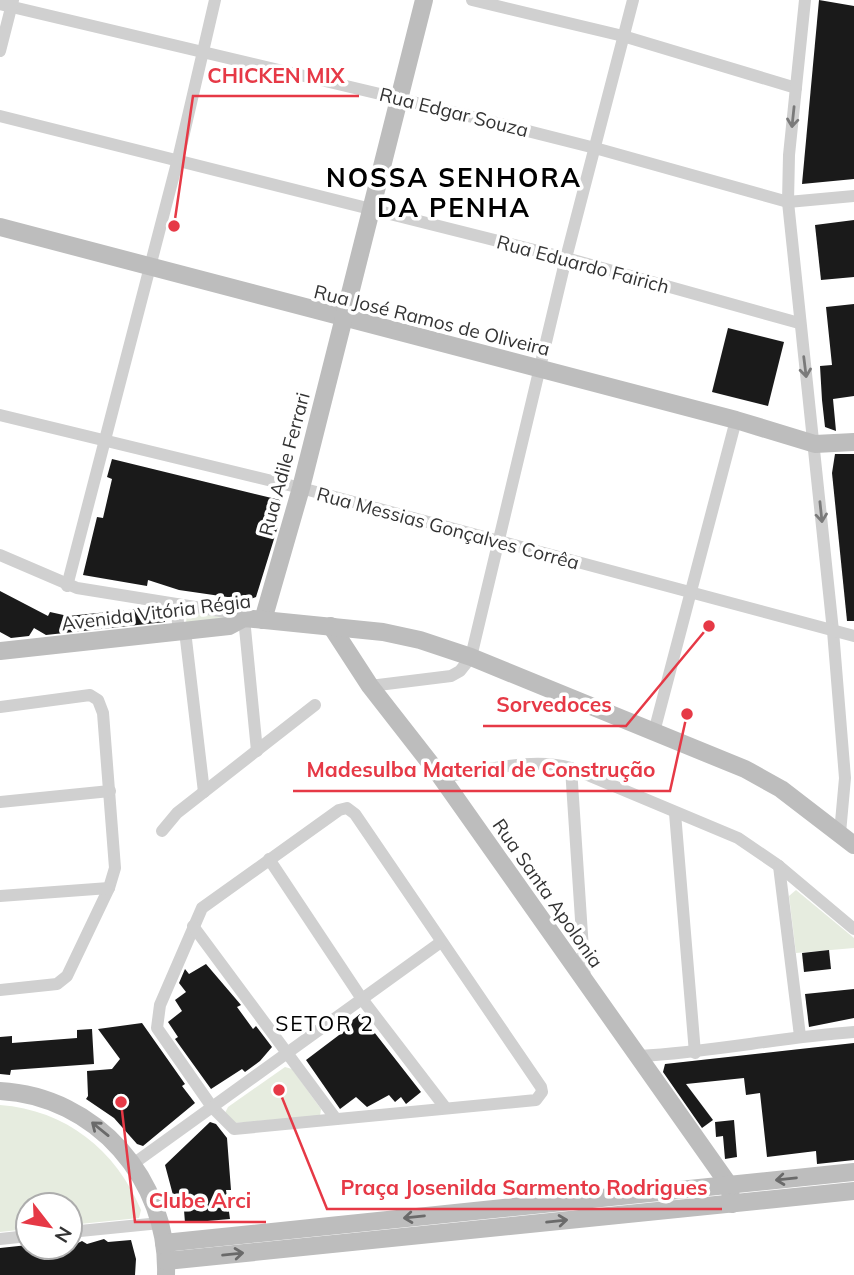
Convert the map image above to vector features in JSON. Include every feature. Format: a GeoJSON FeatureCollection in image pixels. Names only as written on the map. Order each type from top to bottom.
{"type":"FeatureCollection","features":[{"type":"Feature","properties":{"kind":"street"},"geometry":{"type":"LineString","coordinates":[[67,586],[178,159],[215,0]]}},
{"type":"Feature","properties":{"kind":"street","name":"Rua Adile Ferrari"},"geometry":{"type":"LineString","coordinates":[[263,620],[301,488],[424,0]]}},
{"type":"Feature","properties":{"kind":"street"},"geometry":{"type":"LineString","coordinates":[[472,0],[623,37],[796,88]]}},
{"type":"Feature","properties":{"kind":"street"},"geometry":{"type":"LineString","coordinates":[[370,686],[451,676],[460,671],[471,657],[538,369],[633,0]]}},
{"type":"Feature","properties":{"kind":"street"},"geometry":{"type":"LineString","coordinates":[[805,0],[789,155],[788,202],[833,631],[845,778],[847,839]]}},
{"type":"Feature","properties":{"kind":"street"},"geometry":{"type":"LineString","coordinates":[[0,51],[8,4]]}},
{"type":"Feature","properties":{"kind":"street","name":"Rua Edgar Souza"},"geometry":{"type":"LineString","coordinates":[[8,4],[203,54],[401,99],[595,148],[788,202],[854,196]]}},
{"type":"Feature","properties":{"kind":"street","name":"Rua Eduardo Fairich"},"geometry":{"type":"LineString","coordinates":[[0,116],[566,258],[799,323]]}},
{"type":"Feature","properties":{"kind":"street","name":"Rua José Ramos de Oliveira"},"geometry":{"type":"LineString","coordinates":[[0,227],[148,268],[736,420],[815,444],[854,442]]}},
{"type":"Feature","properties":{"kind":"street","name":"Rua Messias Gonçalves Corrêa"},"geometry":{"type":"LineString","coordinates":[[0,415],[301,488],[854,636]]}},
{"type":"Feature","properties":{"kind":"street"},"geometry":{"type":"LineString","coordinates":[[654,732],[736,420]]}},
{"type":"Feature","properties":{"kind":"street"},"geometry":{"type":"LineString","coordinates":[[0,555],[67,586],[231,613],[244,618],[257,751]]}},
{"type":"Feature","properties":{"kind":"street"},"geometry":{"type":"LineString","coordinates":[[176,604],[204,792]]}},
{"type":"Feature","properties":{"kind":"street","name":"Avenida Vitória Régia"},"geometry":{"type":"LineString","coordinates":[[0,651],[229,626],[244,618],[331,626],[420,640],[471,657],[744,769],[781,789],[847,839]]}},
{"type":"Feature","properties":{"kind":"street","name":"Rua Santa Apolonia"},"geometry":{"type":"LineString","coordinates":[[331,626],[370,686],[441,777],[729,1185]]}},
{"type":"Feature","properties":{"kind":"street"},"geometry":{"type":"LineString","coordinates":[[0,707],[94,696],[103,713],[116,852],[109,888],[64,980],[0,990]]}},
{"type":"Feature","properties":{"kind":"street"},"geometry":{"type":"LineString","coordinates":[[162,831],[172,817],[316,705]]}},
{"type":"Feature","properties":{"kind":"street"},"geometry":{"type":"LineString","coordinates":[[441,777],[538,764],[555,763],[571,768],[738,838],[779,866],[854,929]]}},
{"type":"Feature","properties":{"kind":"street"},"geometry":{"type":"LineString","coordinates":[[571,768],[585,984]]}},
{"type":"Feature","properties":{"kind":"street"},"geometry":{"type":"LineString","coordinates":[[0,802],[110,791]]}},
{"type":"Feature","properties":{"kind":"street"},"geometry":{"type":"LineString","coordinates":[[347,808],[355,814],[541,1087],[540,1096],[531,1102],[444,1106],[234,1129],[212,1107],[157,1028],[156,1022],[160,1004],[193,926],[208,903],[268,859],[339,810],[347,808]]}},
{"type":"Feature","properties":{"kind":"street"},"geometry":{"type":"LineString","coordinates":[[675,813],[695,1053]]}},
{"type":"Feature","properties":{"kind":"street"},"geometry":{"type":"LineString","coordinates":[[268,859],[362,999],[444,1106]]}},
{"type":"Feature","properties":{"kind":"street"},"geometry":{"type":"LineString","coordinates":[[779,866],[800,1036]]}},
{"type":"Feature","properties":{"kind":"street"},"geometry":{"type":"LineString","coordinates":[[0,896],[109,888]]}},
{"type":"Feature","properties":{"kind":"street"},"geometry":{"type":"LineString","coordinates":[[193,926],[336,1119]]}},
{"type":"Feature","properties":{"kind":"street"},"geometry":{"type":"LineString","coordinates":[[133,1164],[441,942]]}},
{"type":"Feature","properties":{"kind":"street"},"geometry":{"type":"LineString","coordinates":[[640,1056],[695,1053],[800,1036],[854,1032]]}},
{"type":"Feature","properties":{"kind":"street"},"geometry":{"type":"LineString","coordinates":[[0,1091],[39,1097],[72,1110],[102,1130],[133,1164],[146,1185],[160,1223],[166,1268],[298,1248],[854,1191]]}},
{"type":"Feature","properties":{"kind":"street"},"geometry":{"type":"LineString","coordinates":[[164,1243],[854,1172]]}},
{"type":"Feature","properties":{"kind":"street"},"geometry":{"type":"LineString","coordinates":[[729,1185],[732,1204]]}},
{"type":"Feature","properties":{"kind":"street"},"geometry":{"type":"LineString","coordinates":[[625,1196],[627,1214]]}},
{"type":"Feature","properties":{"kind":"street"},"geometry":{"type":"LineString","coordinates":[[526,1206],[528,1224]]}},
{"type":"Feature","properties":{"kind":"street"},"geometry":{"type":"LineString","coordinates":[[84,1231],[160,1223]]}},
{"type":"Feature","properties":{"kind":"street"},"geometry":{"type":"LineString","coordinates":[[296,1229],[298,1248]]}},
{"type":"Feature","properties":{"kind":"shaded area"},"geometry":{"type":"Polygon","coordinates":[[[187,612],[229,618],[186,624],[187,612]]]}},
{"type":"Feature","properties":{"kind":"shaded area"},"geometry":{"type":"Polygon","coordinates":[[[796,890],[854,938],[854,948],[796,953],[789,896],[796,890]]]}},
{"type":"Feature","properties":{"kind":"shaded area"},"geometry":{"type":"Polygon","coordinates":[[[285,1067],[292,1069],[321,1109],[320,1116],[234,1123],[225,1113],[228,1107],[285,1067]]]}},
{"type":"Feature","properties":{"kind":"shaded area"},"geometry":{"type":"Polygon","coordinates":[[[0,1105],[24,1108],[46,1115],[86,1137],[118,1169],[141,1210],[139,1218],[84,1224],[84,1191],[14,1191],[14,1230],[0,1232],[0,1105]]]}},
{"type":"Feature","properties":{"kind":"building"},"geometry":{"type":"Polygon","coordinates":[[[819,0],[854,6],[854,179],[802,184],[819,0]]]}},
{"type":"Feature","properties":{"kind":"building"},"geometry":{"type":"Polygon","coordinates":[[[854,220],[854,277],[821,280],[815,225],[854,220]]]}},
{"type":"Feature","properties":{"kind":"building"},"geometry":{"type":"Polygon","coordinates":[[[854,304],[854,396],[833,399],[836,431],[825,427],[822,400],[820,366],[832,365],[826,307],[854,304]]]}},
{"type":"Feature","properties":{"kind":"building"},"geometry":{"type":"Polygon","coordinates":[[[728,328],[784,342],[768,406],[712,392],[728,328]]]}},
{"type":"Feature","properties":{"kind":"building"},"geometry":{"type":"Polygon","coordinates":[[[835,454],[854,454],[854,621],[847,621],[832,473],[835,454]]]}},
{"type":"Feature","properties":{"kind":"building"},"geometry":{"type":"Polygon","coordinates":[[[112,459],[280,500],[274,525],[278,526],[256,597],[248,600],[179,590],[148,580],[147,586],[83,575],[97,517],[103,518],[112,479],[107,477],[112,459]]]}},
{"type":"Feature","properties":{"kind":"building"},"geometry":{"type":"Polygon","coordinates":[[[0,591],[48,616],[50,612],[68,616],[138,609],[165,611],[165,622],[46,635],[34,628],[29,636],[11,638],[0,632],[0,591]]]}},
{"type":"Feature","properties":{"kind":"building"},"geometry":{"type":"Polygon","coordinates":[[[829,950],[831,969],[804,972],[802,953],[829,950]]]}},
{"type":"Feature","properties":{"kind":"building"},"geometry":{"type":"Polygon","coordinates":[[[206,964],[241,1005],[237,1007],[253,1029],[256,1026],[272,1047],[260,1061],[245,1072],[242,1069],[211,1089],[175,1039],[178,1037],[168,1022],[182,1011],[175,1000],[186,992],[179,983],[185,969],[189,974],[206,964]]]}},
{"type":"Feature","properties":{"kind":"building"},"geometry":{"type":"Polygon","coordinates":[[[854,989],[854,1018],[809,1027],[805,994],[854,989]]]}},
{"type":"Feature","properties":{"kind":"building"},"geometry":{"type":"Polygon","coordinates":[[[360,1014],[421,1092],[406,1104],[401,1097],[395,1102],[389,1095],[367,1107],[356,1097],[340,1109],[306,1060],[351,1026],[349,1023],[360,1014]]]}},
{"type":"Feature","properties":{"kind":"building"},"geometry":{"type":"Polygon","coordinates":[[[142,1023],[185,1084],[182,1086],[195,1103],[143,1146],[137,1144],[114,1118],[86,1099],[87,1071],[112,1069],[120,1059],[98,1029],[142,1023]]]}},
{"type":"Feature","properties":{"kind":"building"},"geometry":{"type":"Polygon","coordinates":[[[92,1029],[94,1064],[11,1070],[10,1075],[0,1074],[0,1037],[12,1036],[12,1043],[77,1038],[77,1030],[92,1029]]]}},
{"type":"Feature","properties":{"kind":"building"},"geometry":{"type":"Polygon","coordinates":[[[854,1043],[854,1160],[817,1164],[816,1151],[767,1157],[760,1093],[746,1095],[744,1078],[686,1084],[713,1120],[702,1128],[663,1072],[665,1064],[854,1043]]]}},
{"type":"Feature","properties":{"kind":"building"},"geometry":{"type":"Polygon","coordinates":[[[734,1120],[737,1157],[725,1159],[723,1136],[716,1137],[715,1122],[734,1120]]]}},
{"type":"Feature","properties":{"kind":"building"},"geometry":{"type":"Polygon","coordinates":[[[210,1122],[216,1124],[227,1138],[231,1190],[226,1190],[230,1219],[185,1223],[184,1210],[173,1195],[165,1165],[210,1122]]]}},
{"type":"Feature","properties":{"kind":"building"},"geometry":{"type":"Polygon","coordinates":[[[104,1239],[108,1242],[131,1240],[136,1259],[135,1275],[0,1275],[0,1248],[14,1246],[14,1261],[84,1261],[84,1242],[87,1244],[104,1239]]]}},
{"type":"Feature","properties":{"kind":"place","name":"CHICKEN MIX"},"geometry":{"type":"Point","coordinates":[174,226]}},
{"type":"Feature","properties":{"kind":"place","name":"Sorvedoces"},"geometry":{"type":"Point","coordinates":[709,626]}},
{"type":"Feature","properties":{"kind":"place","name":"Madesulba Material de Construção"},"geometry":{"type":"Point","coordinates":[687,714]}},
{"type":"Feature","properties":{"kind":"place","name":"Praça Josenilda Sarmento Rodrigues"},"geometry":{"type":"Point","coordinates":[279,1090]}},
{"type":"Feature","properties":{"kind":"place","name":"Clube Arci"},"geometry":{"type":"Point","coordinates":[121,1102]}},
{"type":"Feature","properties":{"kind":"district","name":"NOSSA SENHORA DA PENHA"},"geometry":{"type":"Point","coordinates":[454,193]}},
{"type":"Feature","properties":{"kind":"district","name":"SETOR 2"},"geometry":{"type":"Point","coordinates":[325,1024]}}]}
